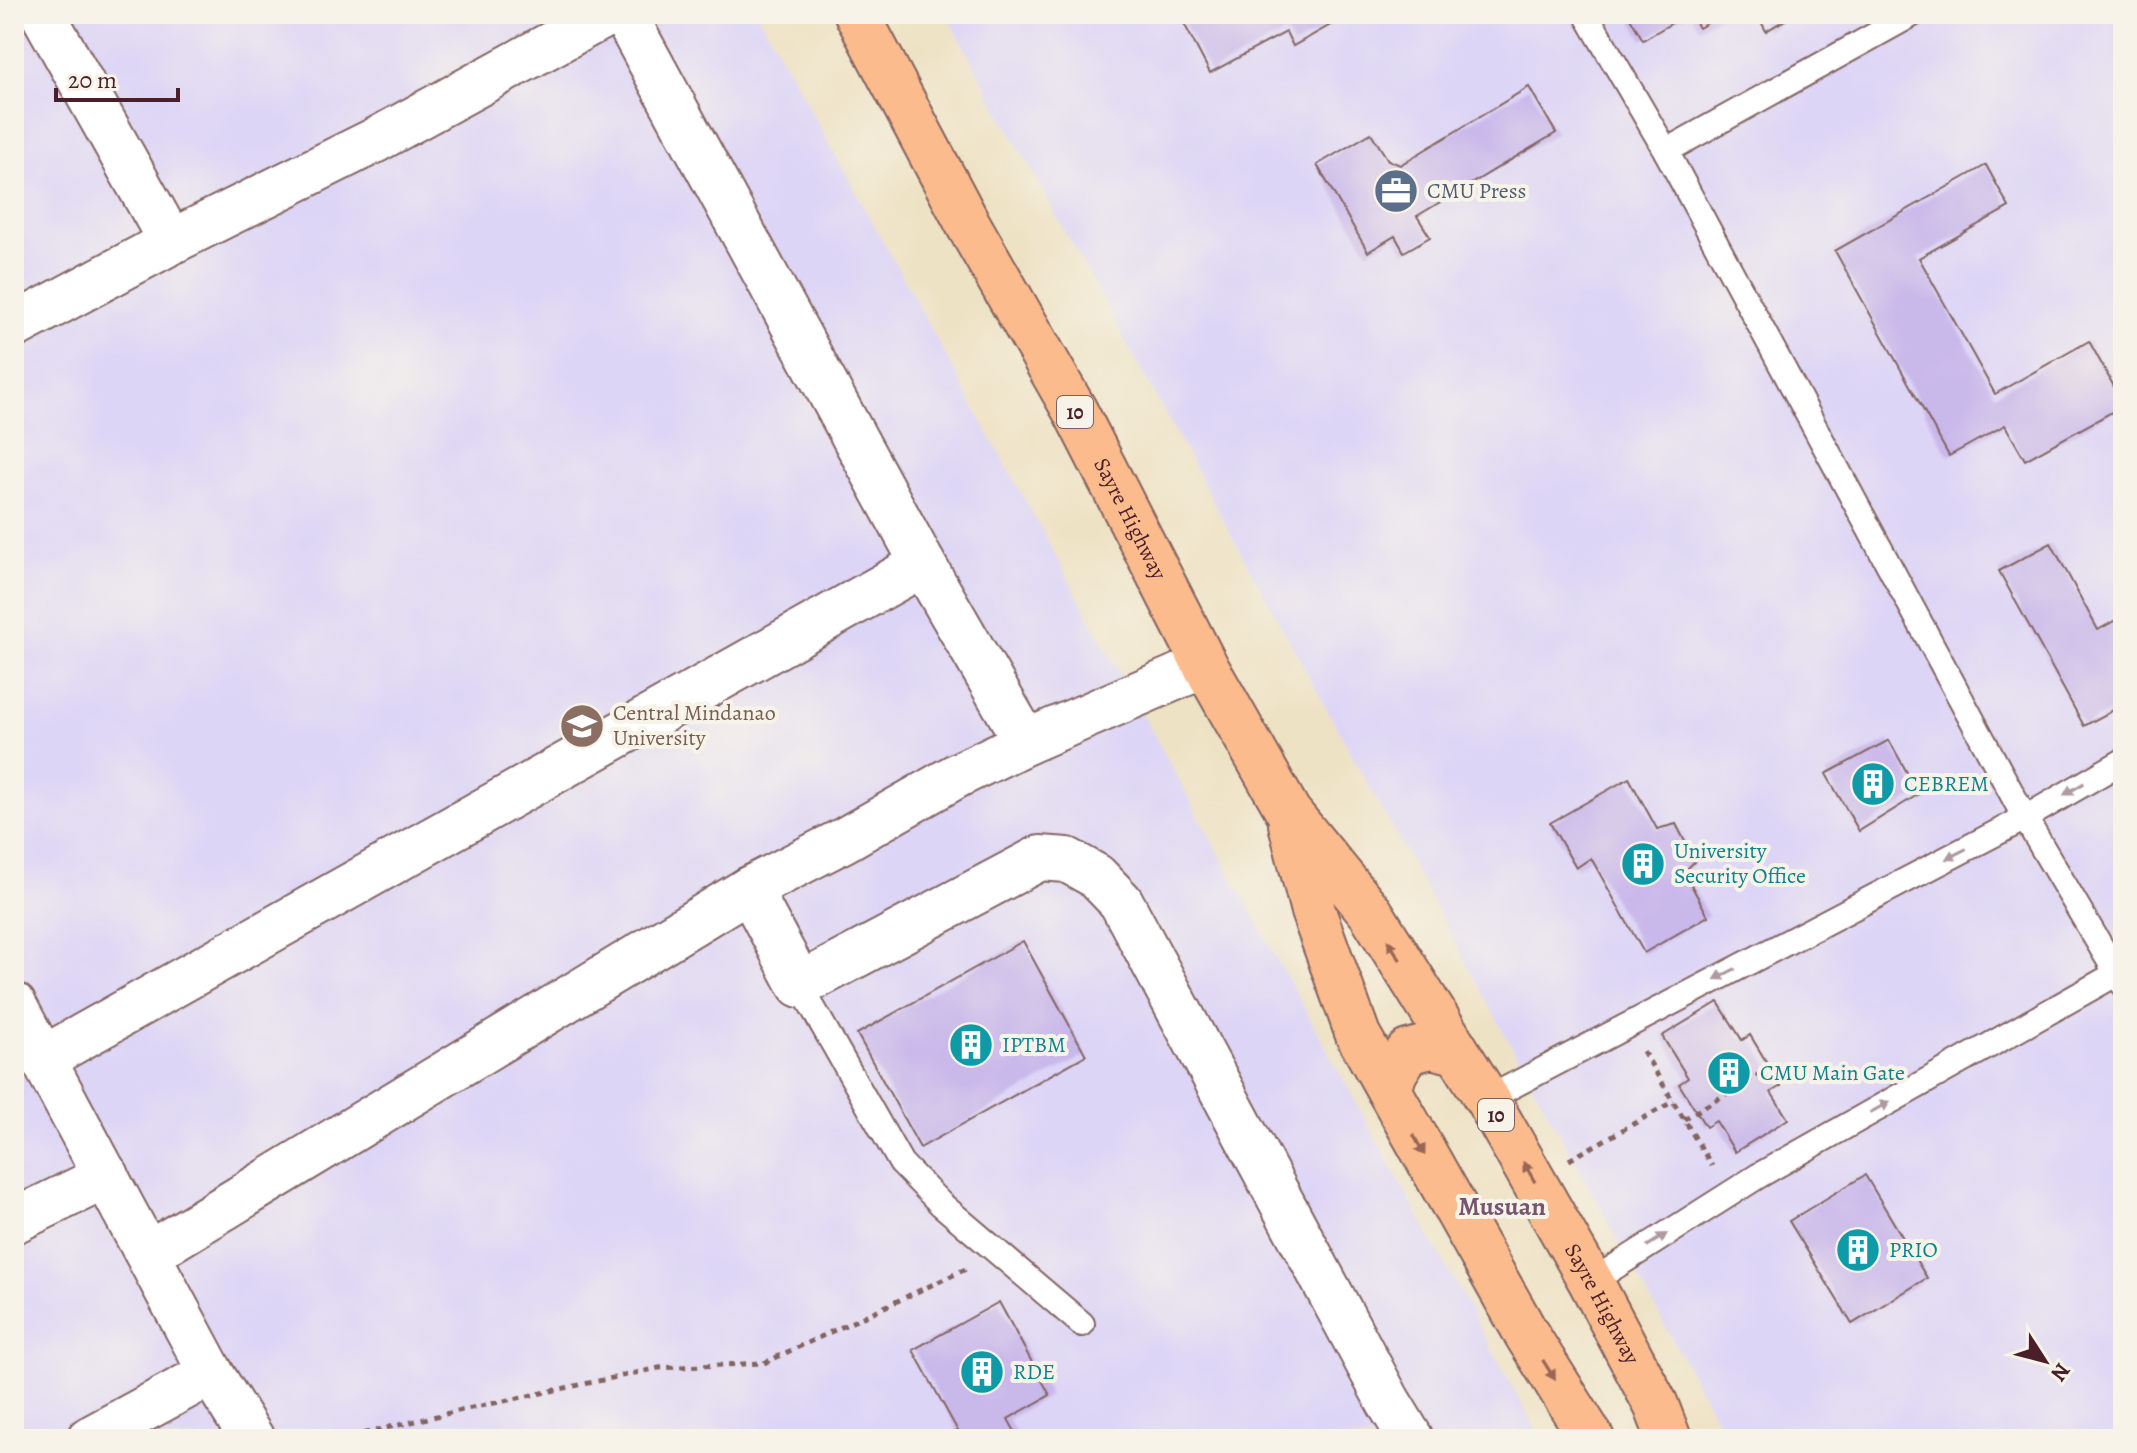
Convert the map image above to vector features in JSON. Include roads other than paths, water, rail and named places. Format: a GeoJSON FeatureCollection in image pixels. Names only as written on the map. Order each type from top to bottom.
{"type":"FeatureCollection","features":[{"type":"Feature","properties":{"kind":"highway","name":"Sayre Highway"},"geometry":{"type":"LineString","coordinates":[[857,14],[969,226],[1075,411],[1205,665],[1289,813],[1371,913],[1487,1099],[1591,1282],[1656,1405],[1669,1439]]}},
{"type":"Feature","properties":{"kind":"highway","name":"Sayre Highway"},"geometry":{"type":"LineString","coordinates":[[1289,813],[1313,911],[1358,1035],[1527,1335],[1592,1439]]}},
{"type":"Feature","properties":{"kind":"highway"},"geometry":{"type":"LineString","coordinates":[[1389,1090],[1395,1072],[1408,1052],[1431,1046],[1457,1052]]}},
{"type":"Feature","properties":{"kind":"street"},"geometry":{"type":"LineString","coordinates":[[43,14],[171,242]]}},
{"type":"Feature","properties":{"kind":"street"},"geometry":{"type":"LineString","coordinates":[[14,326],[171,242],[376,140],[607,14]]}},
{"type":"Feature","properties":{"kind":"street"},"geometry":{"type":"LineString","coordinates":[[624,14],[923,564],[1026,742]]}},
{"type":"Feature","properties":{"kind":"street"},"geometry":{"type":"LineString","coordinates":[[44,1058],[923,564]]}},
{"type":"Feature","properties":{"kind":"street"},"geometry":{"type":"LineString","coordinates":[[148,1254],[749,889],[844,840],[958,775],[1026,742],[1205,665]]}},
{"type":"Feature","properties":{"kind":"street"},"geometry":{"type":"LineString","coordinates":[[749,889],[800,985],[1040,858],[1067,860],[1096,876],[1121,902],[1411,1439]]}},
{"type":"Feature","properties":{"kind":"street"},"geometry":{"type":"LineString","coordinates":[[14,1005],[211,1373],[252,1439]]}},
{"type":"Feature","properties":{"kind":"street"},"geometry":{"type":"LineString","coordinates":[[14,1221],[107,1176]]}},
{"type":"Feature","properties":{"kind":"street"},"geometry":{"type":"LineString","coordinates":[[89,1439],[211,1373]]}},
{"type":"Feature","properties":{"kind":"lane"},"geometry":{"type":"LineString","coordinates":[[1586,14],[1666,151],[2025,818],[2121,976],[1758,1176],[1591,1282]]}},
{"type":"Feature","properties":{"kind":"lane"},"geometry":{"type":"LineString","coordinates":[[1666,151],[1913,14]]}},
{"type":"Feature","properties":{"kind":"lane"},"geometry":{"type":"LineString","coordinates":[[1487,1099],[2025,818],[2123,761]]}},
{"type":"Feature","properties":{"kind":"lane"},"geometry":{"type":"LineString","coordinates":[[800,985],[901,1163],[941,1204],[1082,1324]]}},
{"type":"Feature","properties":{"kind":"place","name":"CMU Press"},"geometry":{"type":"Point","coordinates":[1396,191]}},
{"type":"Feature","properties":{"kind":"place","name":"Central Mindanao University"},"geometry":{"type":"Point","coordinates":[582,726]}},
{"type":"Feature","properties":{"kind":"place","name":"CEBREM"},"geometry":{"type":"Point","coordinates":[1873,784]}},
{"type":"Feature","properties":{"kind":"place","name":"University Security Office"},"geometry":{"type":"Point","coordinates":[1643,864]}},
{"type":"Feature","properties":{"kind":"place","name":"IPTBM"},"geometry":{"type":"Point","coordinates":[971,1045]}},
{"type":"Feature","properties":{"kind":"place","name":"CMU Main Gate"},"geometry":{"type":"Point","coordinates":[1729,1073]}},
{"type":"Feature","properties":{"kind":"place","name":"PRIO"},"geometry":{"type":"Point","coordinates":[1858,1250]}},
{"type":"Feature","properties":{"kind":"place","name":"RDE"},"geometry":{"type":"Point","coordinates":[982,1372]}},
{"type":"Feature","properties":{"kind":"district","name":"Musuan"},"geometry":{"type":"Point","coordinates":[1502,1206]}}]}
